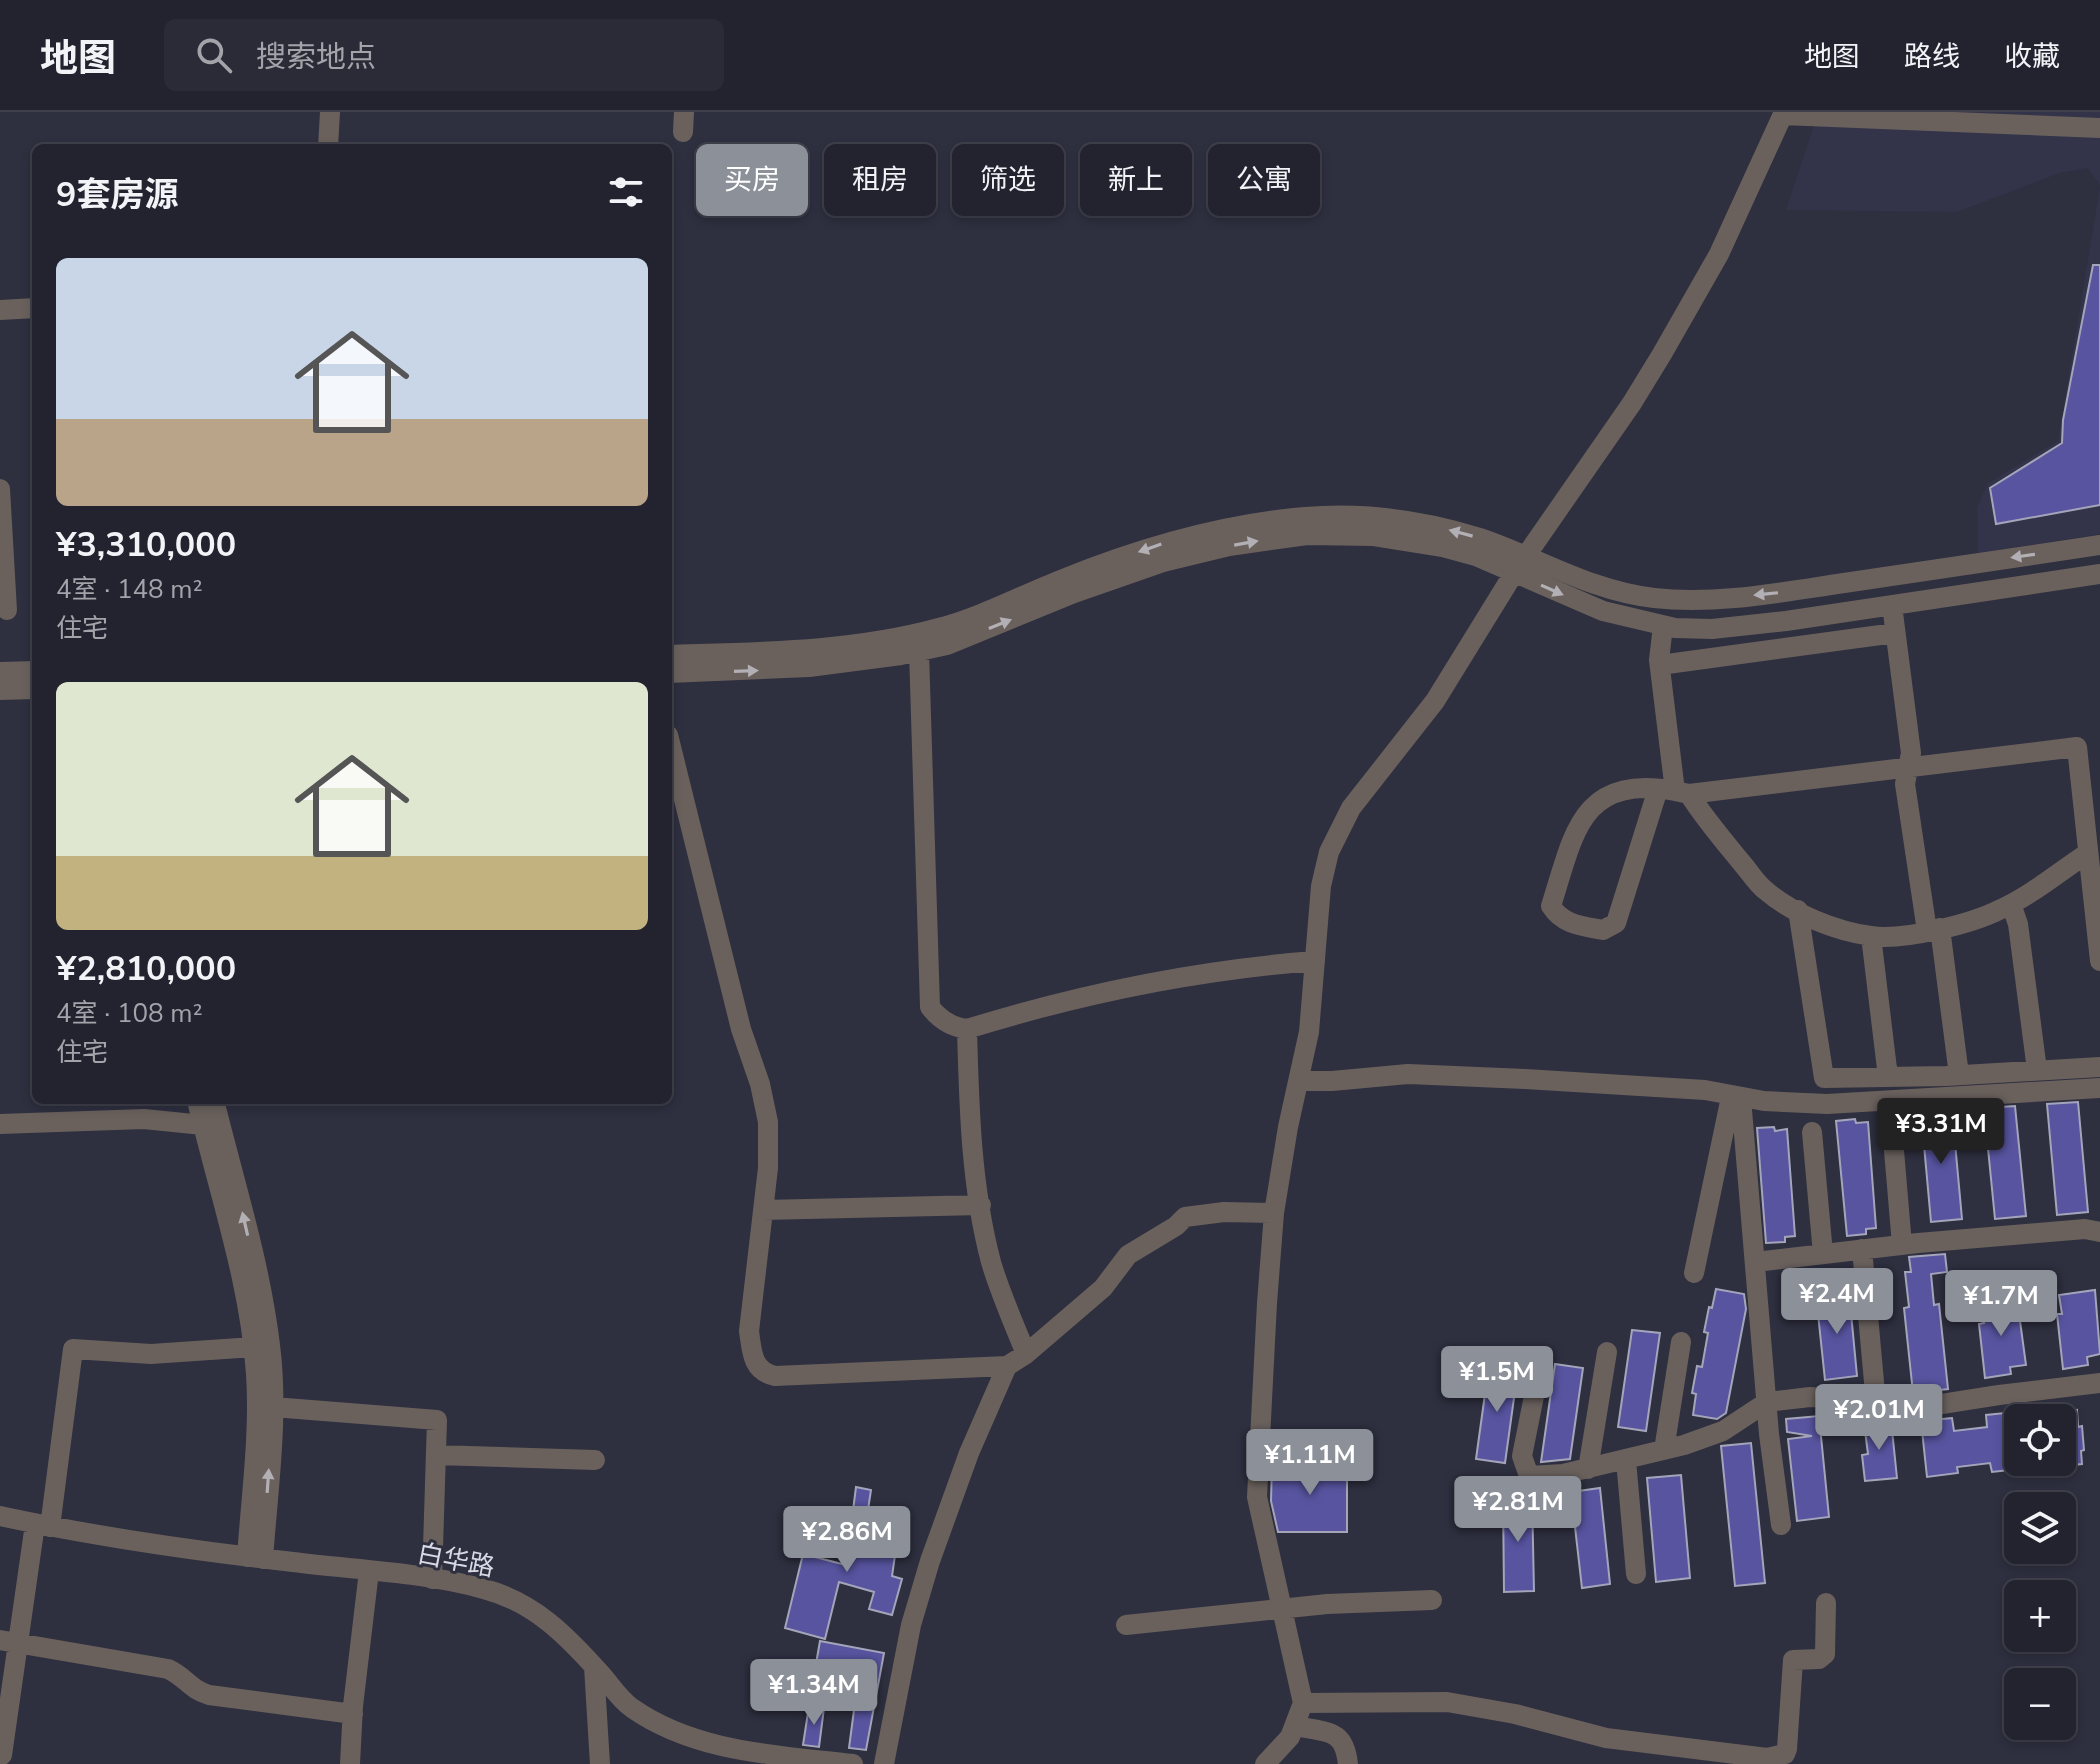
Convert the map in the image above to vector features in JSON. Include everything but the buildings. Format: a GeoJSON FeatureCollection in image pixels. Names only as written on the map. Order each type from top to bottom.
{"type":"FeatureCollection","features":[{"type":"Feature","properties":{"kind":"street"},"geometry":{"type":"LineString","coordinates":[[328,144],[330,112]]}},
{"type":"Feature","properties":{"kind":"street"},"geometry":{"type":"LineString","coordinates":[[1265,1764],[1283,1747],[1296,1726],[1303,1703],[1257,1497],[1267,1289],[1274,1213],[1288,1127],[1309,1032],[1324,869],[1343,821],[1435,701],[1519,565],[1662,354],[1719,254],[1784,114],[2100,128]]}},
{"type":"Feature","properties":{"kind":"street"},"geometry":{"type":"LineString","coordinates":[[0,310],[32,308]]}},
{"type":"Feature","properties":{"kind":"street"},"geometry":{"type":"LineString","coordinates":[[0,489],[7,610]]}},
{"type":"Feature","properties":{"kind":"street"},"geometry":{"type":"LineString","coordinates":[[672,655],[807,649],[942,628],[1068,577],[1158,545],[1226,528],[1306,517],[1341,516],[1412,522],[1482,539],[1519,565],[1603,611],[1663,626],[1712,629],[2100,574]]}},
{"type":"Feature","properties":{"kind":"street"},"geometry":{"type":"LineString","coordinates":[[672,673],[809,667],[947,645],[1074,593],[1163,562],[1263,540],[1341,534],[1409,540],[1623,593],[1653,598],[1707,600],[1782,592],[2100,545]]}},
{"type":"Feature","properties":{"kind":"street"},"geometry":{"type":"LineString","coordinates":[[1892,605],[1911,753],[1905,784],[1959,1075]]}},
{"type":"Feature","properties":{"kind":"street"},"geometry":{"type":"LineString","coordinates":[[1663,626],[1660,665],[1674,791],[1616,923],[1603,930],[1574,925],[1560,918],[1551,906],[1577,826],[1598,801],[1621,791],[1674,791],[1908,768],[2077,747],[2100,961]]}},
{"type":"Feature","properties":{"kind":"street"},"geometry":{"type":"LineString","coordinates":[[1660,665],[1895,633]]}},
{"type":"Feature","properties":{"kind":"street"},"geometry":{"type":"LineString","coordinates":[[919,651],[930,1007],[948,1024],[967,1029],[1029,1010],[1186,976],[1315,961]]}},
{"type":"Feature","properties":{"kind":"street"},"geometry":{"type":"LineString","coordinates":[[0,672],[32,671]]}},
{"type":"Feature","properties":{"kind":"street"},"geometry":{"type":"LineString","coordinates":[[0,690],[32,689]]}},
{"type":"Feature","properties":{"kind":"street"},"geometry":{"type":"LineString","coordinates":[[672,751],[741,1029],[765,1102],[769,1144],[749,1331],[752,1357],[762,1371],[775,1376],[1007,1366],[1026,1354],[1103,1288],[1128,1255],[1176,1226],[1185,1217],[1224,1212],[1274,1213]]}},
{"type":"Feature","properties":{"kind":"street"},"geometry":{"type":"LineString","coordinates":[[1674,791],[1704,818],[1764,889],[1798,910],[1842,930],[1871,936],[1887,937],[1933,930],[1980,917],[2011,904],[2088,853]]}},
{"type":"Feature","properties":{"kind":"street"},"geometry":{"type":"LineString","coordinates":[[2011,904],[2018,924],[2037,1070]]}},
{"type":"Feature","properties":{"kind":"street"},"geometry":{"type":"LineString","coordinates":[[1798,910],[1824,1078],[2100,1067]]}},
{"type":"Feature","properties":{"kind":"street"},"geometry":{"type":"LineString","coordinates":[[1871,936],[1888,1077]]}},
{"type":"Feature","properties":{"kind":"street"},"geometry":{"type":"LineString","coordinates":[[967,1029],[970,1114],[991,1262],[1026,1354]]}},
{"type":"Feature","properties":{"kind":"street"},"geometry":{"type":"LineString","coordinates":[[1300,1081],[1437,1075],[1705,1090],[1736,1097],[1827,1104],[2100,1088]]}},
{"type":"Feature","properties":{"kind":"street"},"geometry":{"type":"LineString","coordinates":[[1736,1097],[1781,1525]]}},
{"type":"Feature","properties":{"kind":"street"},"geometry":{"type":"LineString","coordinates":[[1694,1273],[1736,1097]]}},
{"type":"Feature","properties":{"kind":"street"},"geometry":{"type":"LineString","coordinates":[[198,1104],[237,1260],[254,1347],[257,1407],[255,1558]]}},
{"type":"Feature","properties":{"kind":"street"},"geometry":{"type":"LineString","coordinates":[[215,1104],[267,1322],[273,1407],[255,1558]]}},
{"type":"Feature","properties":{"kind":"street"},"geometry":{"type":"LineString","coordinates":[[0,1124],[144,1119],[203,1125]]}},
{"type":"Feature","properties":{"kind":"street"},"geometry":{"type":"LineString","coordinates":[[1892,1127],[1902,1245]]}},
{"type":"Feature","properties":{"kind":"street"},"geometry":{"type":"LineString","coordinates":[[1812,1132],[1823,1254]]}},
{"type":"Feature","properties":{"kind":"street"},"geometry":{"type":"LineString","coordinates":[[763,1210],[981,1205]]}},
{"type":"Feature","properties":{"kind":"street"},"geometry":{"type":"LineString","coordinates":[[1755,1262],[2085,1229],[2100,1232]]}},
{"type":"Feature","properties":{"kind":"street"},"geometry":{"type":"LineString","coordinates":[[1862,1249],[1876,1404]]}},
{"type":"Feature","properties":{"kind":"street"},"geometry":{"type":"LineString","coordinates":[[1664,1450],[1681,1342]]}},
{"type":"Feature","properties":{"kind":"street"},"geometry":{"type":"LineString","coordinates":[[2,1755],[8,1640],[43,1525],[73,1349],[151,1354],[254,1347]]}},
{"type":"Feature","properties":{"kind":"street"},"geometry":{"type":"LineString","coordinates":[[1588,1469],[1607,1352]]}},
{"type":"Feature","properties":{"kind":"street"},"geometry":{"type":"LineString","coordinates":[[884,1764],[911,1625],[930,1561],[969,1453],[1007,1366]]}},
{"type":"Feature","properties":{"kind":"street"},"geometry":{"type":"LineString","coordinates":[[1536,1386],[1522,1456],[1529,1476],[1563,1474],[1664,1450],[1723,1431],[1767,1402],[1810,1397],[1910,1409],[2100,1383]]}},
{"type":"Feature","properties":{"kind":"street"},"geometry":{"type":"LineString","coordinates":[[273,1407],[437,1420],[432,1579]]}},
{"type":"Feature","properties":{"kind":"street"},"geometry":{"type":"LineString","coordinates":[[436,1455],[595,1460]]}},
{"type":"Feature","properties":{"kind":"street"},"geometry":{"type":"LineString","coordinates":[[1626,1460],[1636,1574]]}},
{"type":"Feature","properties":{"kind":"street","name":"白华路"},"geometry":{"type":"LineString","coordinates":[[0,1516],[255,1558],[432,1579],[484,1589],[525,1606],[562,1632],[630,1707],[684,1734],[744,1751],[853,1764]]}},
{"type":"Feature","properties":{"kind":"street"},"geometry":{"type":"LineString","coordinates":[[350,1764],[369,1571]]}},
{"type":"Feature","properties":{"kind":"street"},"geometry":{"type":"LineString","coordinates":[[1126,1625],[1327,1604],[1432,1600]]}},
{"type":"Feature","properties":{"kind":"street"},"geometry":{"type":"LineString","coordinates":[[1303,1703],[1447,1702],[1515,1714],[1606,1738],[1778,1757],[1785,1754],[1787,1749],[1793,1660],[1819,1659],[1825,1654],[1826,1603]]}},
{"type":"Feature","properties":{"kind":"street"},"geometry":{"type":"LineString","coordinates":[[8,1640],[168,1669],[182,1676],[192,1690],[209,1695],[353,1714]]}},
{"type":"Feature","properties":{"kind":"street"},"geometry":{"type":"LineString","coordinates":[[594,1667],[600,1764]]}},
{"type":"Feature","properties":{"kind":"street"},"geometry":{"type":"LineString","coordinates":[[1296,1726],[1327,1733],[1341,1740],[1346,1748],[1348,1764]]}},
{"type":"Feature","properties":{"kind":"shaded area"},"geometry":{"type":"Polygon","coordinates":[[[1818,112],[2100,112],[2100,184],[2087,168],[2060,173],[1957,212],[1786,210],[1818,112]]]}},
{"type":"Feature","properties":{"kind":"shaded area"},"geometry":{"type":"Polygon","coordinates":[[[2100,187],[2100,534],[1978,553],[1977,507],[1988,483],[2058,441],[2100,187]]]}}]}
